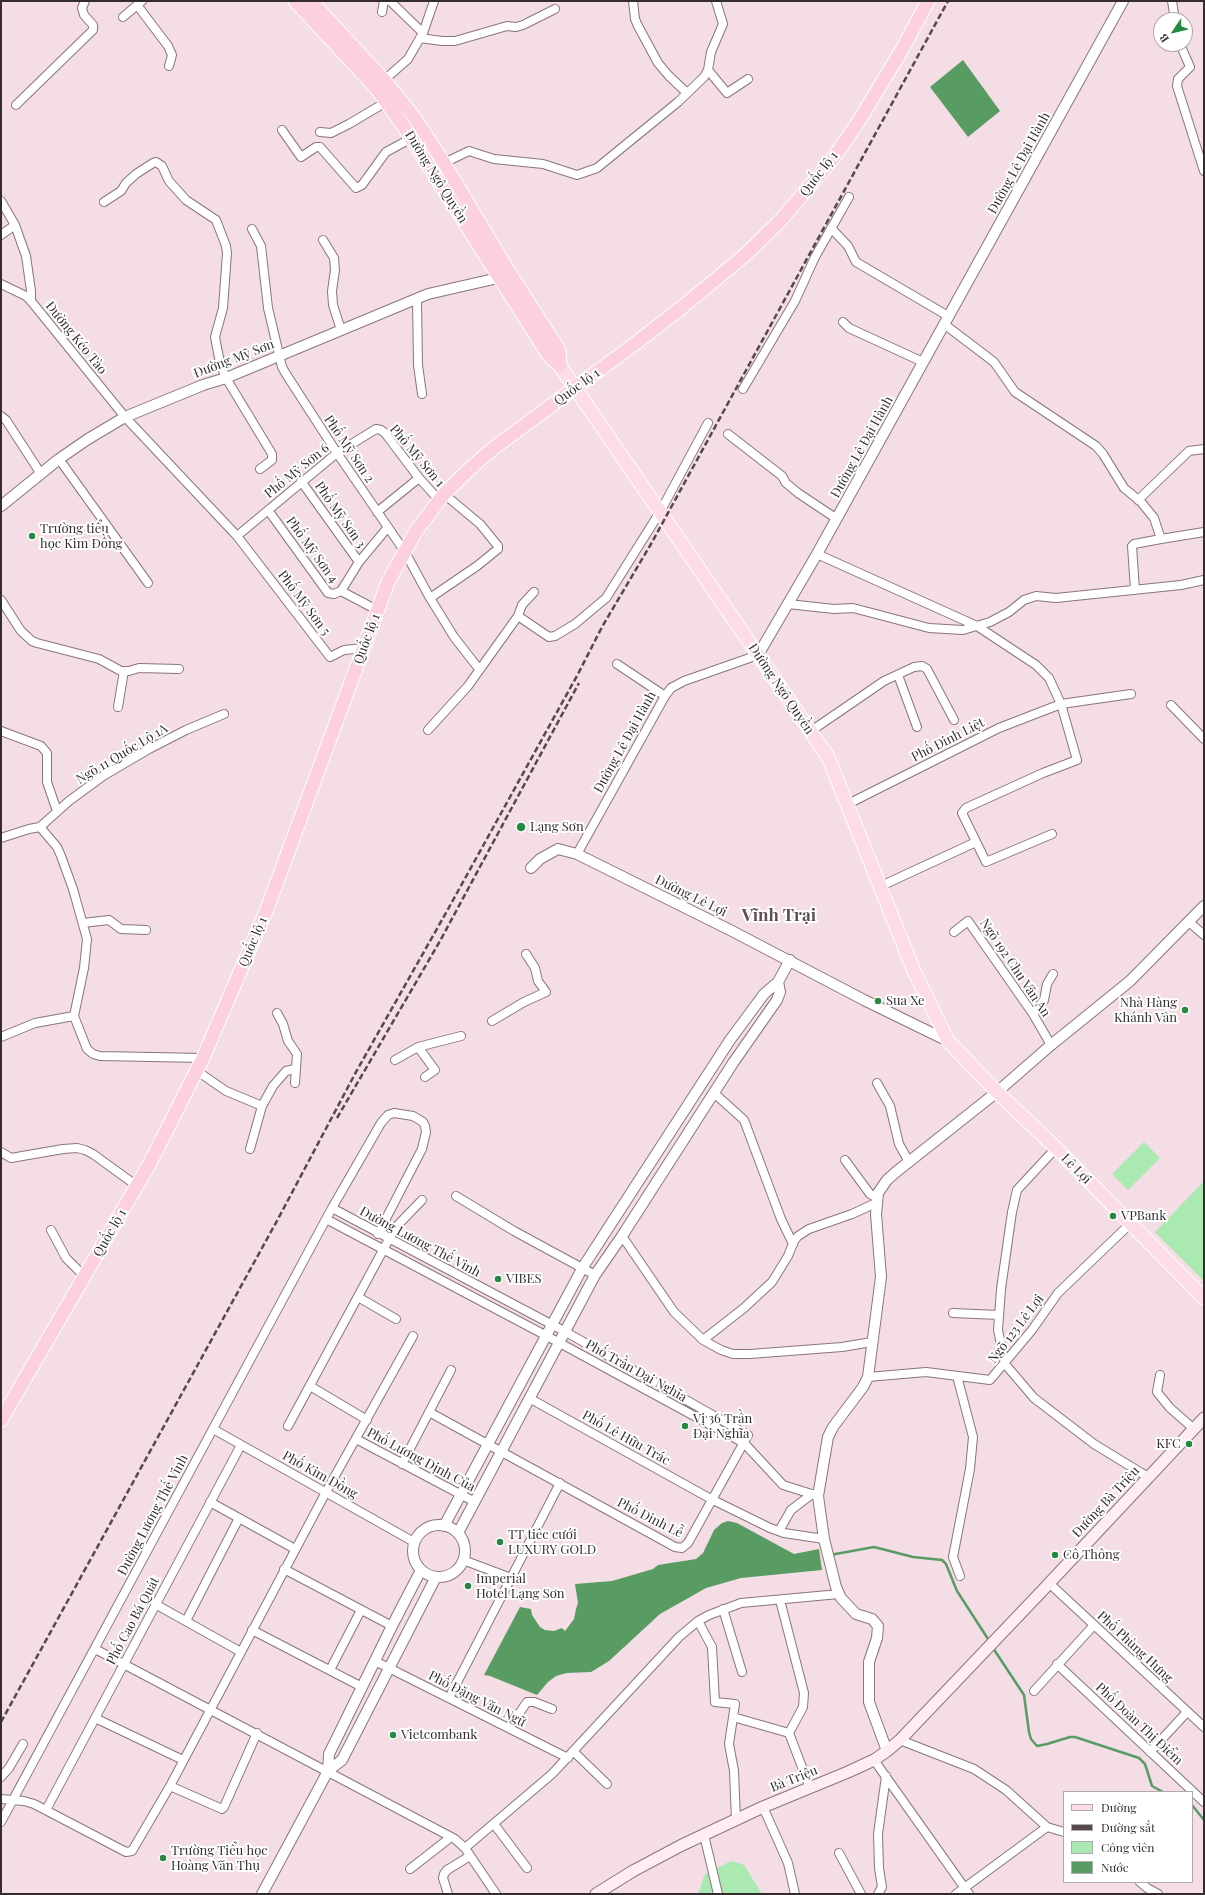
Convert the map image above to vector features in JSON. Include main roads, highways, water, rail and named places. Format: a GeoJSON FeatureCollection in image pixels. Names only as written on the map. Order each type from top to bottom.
{"type":"FeatureCollection","features":[{"type":"Feature","properties":{"kind":"highway","name":"Đường Ngô Quyền"},"geometry":{"type":"LineString","coordinates":[[295,1],[414,117],[444,163],[549,356],[560,366]]}},
{"type":"Feature","properties":{"kind":"highway","name":"Đường Ngô Quyền"},"geometry":{"type":"LineString","coordinates":[[311,1],[380,84],[386,102],[504,275]]}},
{"type":"Feature","properties":{"kind":"highway","name":"Quốc lộ 1"},"geometry":{"type":"LineString","coordinates":[[1,1420],[137,1186],[197,1072],[267,909],[388,582],[416,531],[442,497],[495,447],[636,343],[707,287],[744,256],[779,222],[818,177],[857,124],[899,54],[928,1]]}},
{"type":"Feature","properties":{"kind":"main road","name":"Đường Ngô Quyền"},"geometry":{"type":"LineString","coordinates":[[560,366],[811,731],[828,758],[848,804],[914,971],[948,1040]]}},
{"type":"Feature","properties":{"kind":"main road","name":"Lê Lợi"},"geometry":{"type":"LineString","coordinates":[[948,1040],[997,1092],[1056,1148],[1204,1298]]}},
{"type":"Feature","properties":{"kind":"main road","name":"Đường Bà Triệu"},"geometry":{"type":"LineString","coordinates":[[978,1658],[1050,1584],[1204,1418]]}},
{"type":"Feature","properties":{"kind":"main road","name":"Bà Triệu"},"geometry":{"type":"LineString","coordinates":[[596,1894],[634,1871],[704,1835],[763,1807],[874,1760],[900,1740],[978,1658]]}},
{"type":"Feature","properties":{"kind":"water"},"geometry":{"type":"Polygon","coordinates":[[[963,60],[1000,111],[968,137],[930,87],[963,60]]]}},
{"type":"Feature","properties":{"kind":"water"},"geometry":{"type":"Polygon","coordinates":[[[728,1521],[737,1523],[794,1554],[819,1549],[822,1570],[741,1578],[706,1588],[660,1614],[609,1661],[591,1672],[567,1673],[556,1676],[548,1682],[537,1695],[484,1675],[520,1607],[531,1609],[532,1615],[540,1627],[545,1630],[554,1631],[562,1628],[565,1631],[574,1619],[578,1603],[575,1584],[612,1581],[653,1569],[658,1565],[696,1559],[703,1553],[714,1530],[722,1523],[728,1521]]]}},
{"type":"Feature","properties":{"kind":"waterway"},"geometry":{"type":"LineString","coordinates":[[830,1555],[874,1547],[913,1557],[942,1560],[946,1564],[957,1591],[990,1642]]}},
{"type":"Feature","properties":{"kind":"waterway"},"geometry":{"type":"LineString","coordinates":[[993,1648],[1024,1695],[1029,1732],[1031,1739],[1037,1746],[1075,1737],[1139,1758],[1145,1764],[1152,1786],[1161,1791]]}},
{"type":"Feature","properties":{"kind":"waterway"},"geometry":{"type":"LineString","coordinates":[[1193,1806],[1204,1820]]}},
{"type":"Feature","properties":{"kind":"railway"},"geometry":{"type":"LineString","coordinates":[[1,1722],[278,1219],[356,1072],[447,911],[578,674],[602,627],[651,544],[948,1]]}},
{"type":"Feature","properties":{"kind":"railway"},"geometry":{"type":"LineString","coordinates":[[337,1118],[440,941],[579,683]]}},
{"type":"Feature","properties":{"kind":"place","name":"Trường tiểu học Kim Đồng"},"geometry":{"type":"Point","coordinates":[32,536]}},
{"type":"Feature","properties":{"kind":"place","name":"Lạng Sơn"},"geometry":{"type":"Point","coordinates":[521,827]}},
{"type":"Feature","properties":{"kind":"place","name":"Sua Xe"},"geometry":{"type":"Point","coordinates":[878,1001]}},
{"type":"Feature","properties":{"kind":"place","name":"Nhà Hàng Khánh Vân"},"geometry":{"type":"Point","coordinates":[1185,1010]}},
{"type":"Feature","properties":{"kind":"place","name":"VPBank"},"geometry":{"type":"Point","coordinates":[1113,1216]}},
{"type":"Feature","properties":{"kind":"place","name":"VIBES"},"geometry":{"type":"Point","coordinates":[498,1279]}},
{"type":"Feature","properties":{"kind":"place","name":"Vị 36 Trần Đại Nghĩa"},"geometry":{"type":"Point","coordinates":[685,1426]}},
{"type":"Feature","properties":{"kind":"place","name":"KFC"},"geometry":{"type":"Point","coordinates":[1189,1444]}},
{"type":"Feature","properties":{"kind":"place","name":"TT tiêc cưới LUXURY GOLD"},"geometry":{"type":"Point","coordinates":[500,1542]}},
{"type":"Feature","properties":{"kind":"place","name":"Cô Thông"},"geometry":{"type":"Point","coordinates":[1055,1555]}},
{"type":"Feature","properties":{"kind":"place","name":"Imperial Hotel Lạng Sơn"},"geometry":{"type":"Point","coordinates":[468,1586]}},
{"type":"Feature","properties":{"kind":"place","name":"Vietcombank"},"geometry":{"type":"Point","coordinates":[393,1735]}},
{"type":"Feature","properties":{"kind":"place","name":"Trường Tiểu học Hoàng Văn Thụ"},"geometry":{"type":"Point","coordinates":[163,1858]}},
{"type":"Feature","properties":{"kind":"district","name":"Vĩnh Trại"},"geometry":{"type":"Point","coordinates":[779,916]}}]}
